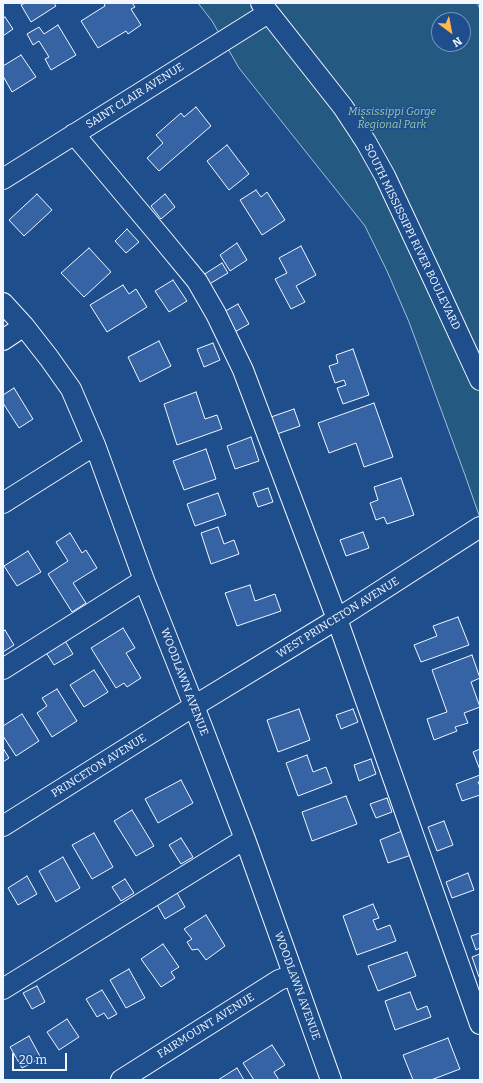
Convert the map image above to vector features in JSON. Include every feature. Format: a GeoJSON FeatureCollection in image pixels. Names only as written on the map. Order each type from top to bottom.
{"type":"FeatureCollection","features":[{"type":"Feature","properties":{"kind":"street","name":"SAINT CLAIR AVENUE"},"geometry":{"type":"LineString","coordinates":[[3,179],[74,134],[264,8]]}},
{"type":"Feature","properties":{"kind":"street","name":"SOUTH MISSISSIPPI RIVER BOULEVARD"},"geometry":{"type":"LineString","coordinates":[[264,8],[343,107],[366,142],[385,176],[432,274],[480,380]]}},
{"type":"Feature","properties":{"kind":"street"},"geometry":{"type":"LineString","coordinates":[[74,134],[197,281],[216,314],[243,370],[337,619],[480,1024]]}},
{"type":"Feature","properties":{"kind":"street","name":"WOODLAWN AVENUE"},"geometry":{"type":"LineString","coordinates":[[3,303],[24,326],[71,389],[95,445],[144,580],[245,839],[331,1080]]}},
{"type":"Feature","properties":{"kind":"street"},"geometry":{"type":"LineString","coordinates":[[3,340],[24,326]]}},
{"type":"Feature","properties":{"kind":"street"},"geometry":{"type":"LineString","coordinates":[[3,503],[95,445]]}},
{"type":"Feature","properties":{"kind":"street","name":"WEST PRINCETON AVENUE"},"geometry":{"type":"LineString","coordinates":[[194,706],[337,619],[480,527]]}},
{"type":"Feature","properties":{"kind":"street"},"geometry":{"type":"LineString","coordinates":[[3,669],[144,580]]}},
{"type":"Feature","properties":{"kind":"street","name":"PRINCETON AVENUE"},"geometry":{"type":"LineString","coordinates":[[3,826],[194,706]]}},
{"type":"Feature","properties":{"kind":"street"},"geometry":{"type":"LineString","coordinates":[[3,989],[245,839]]}},
{"type":"Feature","properties":{"kind":"street","name":"FAIRMOUNT AVENUE"},"geometry":{"type":"LineString","coordinates":[[121,1080],[279,980],[293,975]]}},
{"type":"Feature","properties":{"kind":"green space","name":"Mississippi Gorge Regional Park"},"geometry":{"type":"Polygon","coordinates":[[[198,3],[477,3],[480,9],[480,518],[409,322],[387,271],[365,226],[239,68],[212,21],[198,3]]]}},
{"type":"Feature","properties":{"kind":"building"},"geometry":{"type":"Polygon","coordinates":[[[25,3],[54,3],[56,6],[31,22],[21,5],[25,3]]]}},
{"type":"Feature","properties":{"kind":"building"},"geometry":{"type":"Polygon","coordinates":[[[104,3],[132,3],[135,7],[131,9],[141,25],[128,34],[126,31],[98,48],[81,21],[105,6],[104,3]]]}},
{"type":"Feature","properties":{"kind":"building"},"geometry":{"type":"Polygon","coordinates":[[[5,17],[13,29],[3,36],[3,18],[5,17]]]}},
{"type":"Feature","properties":{"kind":"building"},"geometry":{"type":"Polygon","coordinates":[[[58,25],[76,55],[51,70],[45,59],[49,57],[39,41],[33,45],[27,34],[39,27],[44,34],[58,25]]]}},
{"type":"Feature","properties":{"kind":"building"},"geometry":{"type":"Polygon","coordinates":[[[21,55],[36,77],[12,92],[3,76],[3,66],[21,55]]]}},
{"type":"Feature","properties":{"kind":"building"},"geometry":{"type":"Polygon","coordinates":[[[196,107],[211,126],[159,171],[147,158],[163,143],[156,135],[181,113],[184,117],[196,107]]]}},
{"type":"Feature","properties":{"kind":"building"},"geometry":{"type":"Polygon","coordinates":[[[227,145],[249,174],[229,190],[207,161],[227,145]]]}},
{"type":"Feature","properties":{"kind":"building"},"geometry":{"type":"Polygon","coordinates":[[[256,190],[261,197],[267,192],[285,220],[262,235],[240,200],[256,190]]]}},
{"type":"Feature","properties":{"kind":"building"},"geometry":{"type":"Polygon","coordinates":[[[37,194],[52,210],[24,236],[9,220],[37,194]]]}},
{"type":"Feature","properties":{"kind":"building"},"geometry":{"type":"Polygon","coordinates":[[[165,194],[175,207],[161,219],[151,206],[165,194]]]}},
{"type":"Feature","properties":{"kind":"building"},"geometry":{"type":"Polygon","coordinates":[[[127,229],[139,242],[126,253],[115,241],[127,229]]]}},
{"type":"Feature","properties":{"kind":"building"},"geometry":{"type":"Polygon","coordinates":[[[237,243],[247,260],[230,271],[220,255],[237,243]]]}},
{"type":"Feature","properties":{"kind":"building"},"geometry":{"type":"Polygon","coordinates":[[[301,246],[316,275],[296,286],[305,302],[291,309],[275,279],[287,273],[279,258],[301,246]]]}},
{"type":"Feature","properties":{"kind":"building"},"geometry":{"type":"Polygon","coordinates":[[[89,248],[111,272],[84,297],[61,273],[89,248]]]}},
{"type":"Feature","properties":{"kind":"building"},"geometry":{"type":"Polygon","coordinates":[[[222,263],[228,273],[206,286],[200,277],[222,263]]]}},
{"type":"Feature","properties":{"kind":"building"},"geometry":{"type":"Polygon","coordinates":[[[173,280],[187,301],[169,312],[155,291],[173,280]]]}},
{"type":"Feature","properties":{"kind":"building"},"geometry":{"type":"Polygon","coordinates":[[[123,285],[129,294],[136,289],[147,307],[107,332],[90,305],[123,285]]]}},
{"type":"Feature","properties":{"kind":"building"},"geometry":{"type":"Polygon","coordinates":[[[238,304],[249,324],[231,334],[220,314],[238,304]]]}},
{"type":"Feature","properties":{"kind":"building"},"geometry":{"type":"Polygon","coordinates":[[[159,341],[171,366],[140,382],[128,357],[159,341]]]}},
{"type":"Feature","properties":{"kind":"building"},"geometry":{"type":"Polygon","coordinates":[[[213,343],[220,360],[204,367],[197,349],[213,343]]]}},
{"type":"Feature","properties":{"kind":"building"},"geometry":{"type":"Polygon","coordinates":[[[353,349],[369,395],[343,404],[337,388],[346,385],[344,380],[335,383],[329,366],[338,363],[336,355],[353,349]]]}},
{"type":"Feature","properties":{"kind":"building"},"geometry":{"type":"Polygon","coordinates":[[[14,388],[33,419],[19,428],[3,403],[3,395],[14,388]]]}},
{"type":"Feature","properties":{"kind":"building"},"geometry":{"type":"Polygon","coordinates":[[[196,392],[205,419],[217,415],[222,429],[177,445],[164,404],[196,392]]]}},
{"type":"Feature","properties":{"kind":"building"},"geometry":{"type":"Polygon","coordinates":[[[374,403],[393,457],[364,467],[356,443],[329,453],[318,423],[374,403]]]}},
{"type":"Feature","properties":{"kind":"building"},"geometry":{"type":"Polygon","coordinates":[[[294,409],[300,426],[277,434],[271,417],[294,409]]]}},
{"type":"Feature","properties":{"kind":"building"},"geometry":{"type":"Polygon","coordinates":[[[251,437],[259,461],[235,469],[227,446],[251,437]]]}},
{"type":"Feature","properties":{"kind":"building"},"geometry":{"type":"Polygon","coordinates":[[[206,449],[216,479],[184,490],[173,461],[206,449]]]}},
{"type":"Feature","properties":{"kind":"building"},"geometry":{"type":"Polygon","coordinates":[[[401,478],[414,515],[387,524],[384,517],[376,520],[370,503],[378,500],[374,487],[401,478]]]}},
{"type":"Feature","properties":{"kind":"building"},"geometry":{"type":"Polygon","coordinates":[[[268,488],[273,502],[258,507],[253,493],[268,488]]]}},
{"type":"Feature","properties":{"kind":"building"},"geometry":{"type":"Polygon","coordinates":[[[218,493],[226,515],[195,526],[187,504],[218,493]]]}},
{"type":"Feature","properties":{"kind":"building"},"geometry":{"type":"Polygon","coordinates":[[[218,527],[224,544],[234,540],[239,554],[211,564],[201,533],[218,527]]]}},
{"type":"Feature","properties":{"kind":"building"},"geometry":{"type":"Polygon","coordinates":[[[363,532],[369,548],[346,556],[340,540],[363,532]]]}},
{"type":"Feature","properties":{"kind":"building"},"geometry":{"type":"Polygon","coordinates":[[[70,533],[82,553],[86,550],[97,568],[73,583],[86,603],[72,612],[48,574],[68,561],[56,542],[70,533]]]}},
{"type":"Feature","properties":{"kind":"building"},"geometry":{"type":"Polygon","coordinates":[[[28,551],[41,572],[17,586],[4,566],[28,551]]]}},
{"type":"Feature","properties":{"kind":"building"},"geometry":{"type":"Polygon","coordinates":[[[250,585],[255,601],[275,594],[281,611],[237,626],[225,593],[250,585]]]}},
{"type":"Feature","properties":{"kind":"building"},"geometry":{"type":"Polygon","coordinates":[[[458,617],[469,645],[421,662],[414,645],[437,636],[433,626],[458,617]]]}},
{"type":"Feature","properties":{"kind":"building"},"geometry":{"type":"Polygon","coordinates":[[[123,628],[135,648],[126,653],[141,678],[127,687],[124,683],[116,688],[91,648],[123,628]]]}},
{"type":"Feature","properties":{"kind":"building"},"geometry":{"type":"Polygon","coordinates":[[[5,630],[14,645],[3,652],[3,632],[5,630]]]}},
{"type":"Feature","properties":{"kind":"building"},"geometry":{"type":"Polygon","coordinates":[[[64,639],[73,654],[54,665],[45,651],[64,639]]]}},
{"type":"Feature","properties":{"kind":"building"},"geometry":{"type":"Polygon","coordinates":[[[472,655],[480,678],[471,682],[480,707],[464,713],[468,723],[455,727],[457,731],[434,740],[427,719],[447,712],[432,670],[472,655]]]}},
{"type":"Feature","properties":{"kind":"building"},"geometry":{"type":"Polygon","coordinates":[[[94,670],[108,692],[84,707],[70,685],[94,670]]]}},
{"type":"Feature","properties":{"kind":"building"},"geometry":{"type":"Polygon","coordinates":[[[57,689],[77,721],[52,737],[37,713],[47,706],[42,698],[57,689]]]}},
{"type":"Feature","properties":{"kind":"building"},"geometry":{"type":"Polygon","coordinates":[[[299,709],[310,740],[278,752],[267,720],[299,709]]]}},
{"type":"Feature","properties":{"kind":"building"},"geometry":{"type":"Polygon","coordinates":[[[353,709],[358,722],[341,729],[336,715],[353,709]]]}},
{"type":"Feature","properties":{"kind":"building"},"geometry":{"type":"Polygon","coordinates":[[[22,714],[39,741],[16,756],[3,736],[3,726],[22,714]]]}},
{"type":"Feature","properties":{"kind":"building"},"geometry":{"type":"Polygon","coordinates":[[[3,748],[9,758],[3,762],[3,748]]]}},
{"type":"Feature","properties":{"kind":"building"},"geometry":{"type":"Polygon","coordinates":[[[480,749],[480,770],[473,752],[480,749]]]}},
{"type":"Feature","properties":{"kind":"building"},"geometry":{"type":"Polygon","coordinates":[[[307,755],[313,772],[326,767],[332,783],[298,796],[286,763],[307,755]]]}},
{"type":"Feature","properties":{"kind":"building"},"geometry":{"type":"Polygon","coordinates":[[[371,759],[376,774],[359,781],[354,765],[371,759]]]}},
{"type":"Feature","properties":{"kind":"building"},"geometry":{"type":"Polygon","coordinates":[[[480,775],[480,782],[478,782],[480,786],[480,795],[462,801],[456,784],[480,775]]]}},
{"type":"Feature","properties":{"kind":"building"},"geometry":{"type":"Polygon","coordinates":[[[181,780],[193,803],[158,823],[145,799],[181,780]]]}},
{"type":"Feature","properties":{"kind":"building"},"geometry":{"type":"Polygon","coordinates":[[[346,796],[357,824],[312,841],[302,812],[346,796]]]}},
{"type":"Feature","properties":{"kind":"building"},"geometry":{"type":"Polygon","coordinates":[[[387,798],[392,812],[376,818],[370,804],[387,798]]]}},
{"type":"Feature","properties":{"kind":"building"},"geometry":{"type":"Polygon","coordinates":[[[132,810],[154,846],[136,856],[114,821],[132,810]]]}},
{"type":"Feature","properties":{"kind":"building"},"geometry":{"type":"Polygon","coordinates":[[[444,821],[453,845],[437,851],[428,827],[444,821]]]}},
{"type":"Feature","properties":{"kind":"building"},"geometry":{"type":"Polygon","coordinates":[[[402,831],[411,855],[388,863],[380,840],[402,831]]]}},
{"type":"Feature","properties":{"kind":"building"},"geometry":{"type":"Polygon","coordinates":[[[94,833],[113,867],[92,879],[72,845],[94,833]]]}},
{"type":"Feature","properties":{"kind":"building"},"geometry":{"type":"Polygon","coordinates":[[[181,838],[193,857],[181,864],[169,845],[181,838]]]}},
{"type":"Feature","properties":{"kind":"building"},"geometry":{"type":"Polygon","coordinates":[[[63,857],[80,888],[56,902],[39,871],[63,857]]]}},
{"type":"Feature","properties":{"kind":"building"},"geometry":{"type":"Polygon","coordinates":[[[468,873],[474,890],[452,898],[446,882],[468,873]]]}},
{"type":"Feature","properties":{"kind":"building"},"geometry":{"type":"Polygon","coordinates":[[[27,876],[37,894],[18,905],[8,888],[27,876]]]}},
{"type":"Feature","properties":{"kind":"building"},"geometry":{"type":"Polygon","coordinates":[[[125,879],[134,893],[121,901],[112,887],[125,879]]]}},
{"type":"Feature","properties":{"kind":"building"},"geometry":{"type":"Polygon","coordinates":[[[176,891],[185,907],[165,919],[156,903],[176,891]]]}},
{"type":"Feature","properties":{"kind":"building"},"geometry":{"type":"Polygon","coordinates":[[[373,904],[379,918],[373,920],[377,930],[390,925],[396,941],[357,955],[343,916],[373,904]]]}},
{"type":"Feature","properties":{"kind":"building"},"geometry":{"type":"Polygon","coordinates":[[[206,915],[225,946],[206,960],[198,949],[192,950],[187,942],[192,939],[184,929],[206,915]]]}},
{"type":"Feature","properties":{"kind":"building"},"geometry":{"type":"Polygon","coordinates":[[[480,933],[480,948],[476,950],[471,936],[480,933]]]}},
{"type":"Feature","properties":{"kind":"building"},"geometry":{"type":"Polygon","coordinates":[[[163,944],[179,967],[171,972],[175,978],[161,987],[141,959],[163,944]]]}},
{"type":"Feature","properties":{"kind":"building"},"geometry":{"type":"Polygon","coordinates":[[[407,952],[416,976],[378,991],[368,966],[407,952]]]}},
{"type":"Feature","properties":{"kind":"building"},"geometry":{"type":"Polygon","coordinates":[[[480,954],[480,977],[479,977],[472,957],[480,954]]]}},
{"type":"Feature","properties":{"kind":"building"},"geometry":{"type":"Polygon","coordinates":[[[129,969],[145,998],[126,1008],[110,980],[129,969]]]}},
{"type":"Feature","properties":{"kind":"building"},"geometry":{"type":"Polygon","coordinates":[[[37,986],[45,1002],[32,1009],[23,993],[37,986]]]}},
{"type":"Feature","properties":{"kind":"building"},"geometry":{"type":"Polygon","coordinates":[[[102,990],[117,1014],[108,1019],[104,1013],[97,1017],[86,999],[102,990]]]}},
{"type":"Feature","properties":{"kind":"building"},"geometry":{"type":"Polygon","coordinates":[[[410,992],[417,1010],[427,1006],[431,1017],[395,1030],[385,1001],[410,992]]]}},
{"type":"Feature","properties":{"kind":"building"},"geometry":{"type":"Polygon","coordinates":[[[67,1019],[79,1037],[59,1050],[47,1032],[67,1019]]]}},
{"type":"Feature","properties":{"kind":"building"},"geometry":{"type":"Polygon","coordinates":[[[29,1036],[41,1058],[22,1068],[10,1047],[29,1036]]]}},
{"type":"Feature","properties":{"kind":"building"},"geometry":{"type":"Polygon","coordinates":[[[448,1038],[460,1069],[431,1080],[413,1080],[403,1055],[448,1038]]]}},
{"type":"Feature","properties":{"kind":"building"},"geometry":{"type":"Polygon","coordinates":[[[272,1045],[285,1065],[274,1072],[279,1080],[254,1080],[243,1063],[272,1045]]]}},
{"type":"Feature","properties":{"kind":"building"},"geometry":{"type":"Polygon","coordinates":[[[237,1068],[244,1080],[218,1080],[237,1068]]]}}]}
